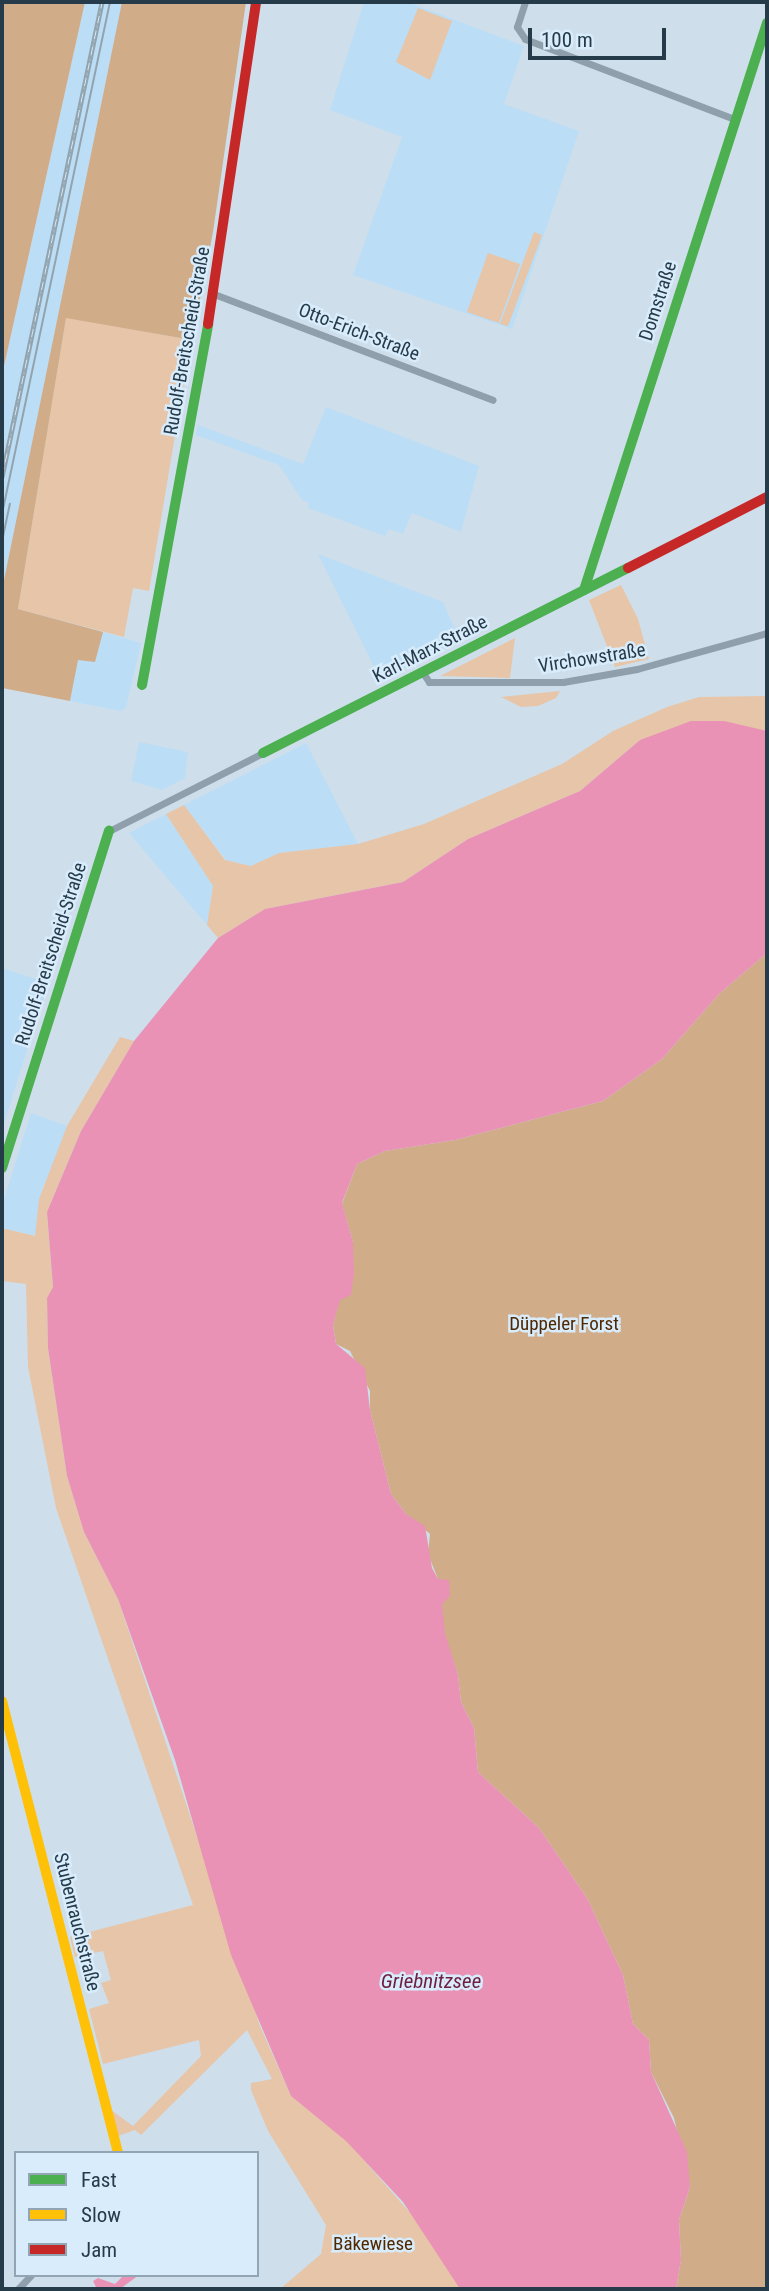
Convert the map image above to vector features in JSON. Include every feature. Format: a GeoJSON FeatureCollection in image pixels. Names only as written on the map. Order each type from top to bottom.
{"type":"FeatureCollection","features":[{"type":"Feature","properties":{"kind":"street","name":"Rudolf-Breitscheid-Straße"},"geometry":{"type":"LineString","coordinates":[[142,685],[214,294],[256,2]]}},
{"type":"Feature","properties":{"kind":"street"},"geometry":{"type":"LineString","coordinates":[[525,2],[519,34],[734,119]]}},
{"type":"Feature","properties":{"kind":"street","name":"Domstraße"},"geometry":{"type":"LineString","coordinates":[[584,590],[734,119],[767,28]]}},
{"type":"Feature","properties":{"kind":"street","name":"Otto-Erich-Straße"},"geometry":{"type":"LineString","coordinates":[[214,294],[493,400]]}},
{"type":"Feature","properties":{"kind":"street","name":"Karl-Marx-Straße"},"geometry":{"type":"LineString","coordinates":[[108,831],[767,497]]}},
{"type":"Feature","properties":{"kind":"street","name":"Virchowstraße"},"geometry":{"type":"LineString","coordinates":[[423,673],[429,682],[563,682],[637,669],[767,633]]}},
{"type":"Feature","properties":{"kind":"street","name":"Rudolf-Breitscheid-Straße"},"geometry":{"type":"LineString","coordinates":[[2,1168],[108,831]]}},
{"type":"Feature","properties":{"kind":"street","name":"Stubenrauchstraße"},"geometry":{"type":"LineString","coordinates":[[2,1701],[117,2151]]}},
{"type":"Feature","properties":{"kind":"shaded area"},"geometry":{"type":"Polygon","coordinates":[[[85,2],[122,2],[2,590],[2,375],[85,2]]]}},
{"type":"Feature","properties":{"kind":"shaded area"},"geometry":{"type":"Polygon","coordinates":[[[364,2],[407,2],[524,46],[504,104],[579,131],[512,329],[353,275],[402,137],[330,110],[364,2]]]}},
{"type":"Feature","properties":{"kind":"shaded area"},"geometry":{"type":"Polygon","coordinates":[[[326,407],[479,466],[461,532],[412,513],[403,534],[389,529],[385,536],[308,508],[309,503],[302,500],[279,465],[196,435],[198,425],[303,464],[326,407]]]}},
{"type":"Feature","properties":{"kind":"shaded area"},"geometry":{"type":"Polygon","coordinates":[[[318,554],[443,602],[460,640],[380,679],[318,554]]]}},
{"type":"Feature","properties":{"kind":"shaded area"},"geometry":{"type":"Polygon","coordinates":[[[103,632],[141,643],[126,707],[121,711],[70,701],[78,659],[95,661],[103,632]]]}},
{"type":"Feature","properties":{"kind":"shaded area"},"geometry":{"type":"Polygon","coordinates":[[[139,742],[188,752],[185,778],[162,790],[131,781],[139,742]]]}},
{"type":"Feature","properties":{"kind":"shaded area"},"geometry":{"type":"Polygon","coordinates":[[[306,743],[358,844],[279,853],[251,866],[226,860],[184,805],[306,743]]]}},
{"type":"Feature","properties":{"kind":"shaded area"},"geometry":{"type":"Polygon","coordinates":[[[166,814],[213,886],[207,925],[129,833],[166,814]]]}},
{"type":"Feature","properties":{"kind":"shaded area"},"geometry":{"type":"Polygon","coordinates":[[[2,968],[48,983],[2,1130],[2,968]]]}},
{"type":"Feature","properties":{"kind":"shaded area"},"geometry":{"type":"Polygon","coordinates":[[[31,1113],[70,1127],[42,1189],[36,1236],[2,1228],[2,1206],[31,1113]]]}},
{"type":"Feature","properties":{"kind":"green space"},"geometry":{"type":"Polygon","coordinates":[[[2,2],[85,2],[2,375],[2,2]]]}},
{"type":"Feature","properties":{"kind":"green space"},"geometry":{"type":"Polygon","coordinates":[[[122,2],[246,2],[213,232],[192,340],[66,318],[18,609],[103,632],[95,662],[78,660],[70,701],[2,688],[2,590],[122,2]]]}},
{"type":"Feature","properties":{"kind":"green space"},"geometry":{"type":"Polygon","coordinates":[[[418,8],[452,21],[430,80],[396,62],[418,8]]]}},
{"type":"Feature","properties":{"kind":"green space"},"geometry":{"type":"Polygon","coordinates":[[[534,232],[542,235],[508,326],[500,324],[534,232]]]}},
{"type":"Feature","properties":{"kind":"green space"},"geometry":{"type":"Polygon","coordinates":[[[488,253],[520,264],[499,323],[467,312],[488,253]]]}},
{"type":"Feature","properties":{"kind":"green space"},"geometry":{"type":"Polygon","coordinates":[[[66,317],[191,340],[149,591],[133,588],[124,637],[18,609],[66,317]]]}},
{"type":"Feature","properties":{"kind":"green space"},"geometry":{"type":"Polygon","coordinates":[[[621,585],[638,619],[649,659],[615,667],[589,600],[621,585]]]}},
{"type":"Feature","properties":{"kind":"green space"},"geometry":{"type":"Polygon","coordinates":[[[515,638],[510,678],[440,676],[515,638]]]}},
{"type":"Feature","properties":{"kind":"green space"},"geometry":{"type":"Polygon","coordinates":[[[560,691],[556,698],[538,706],[521,707],[501,697],[560,691]]]}},
{"type":"Feature","properties":{"kind":"green space"},"geometry":{"type":"Polygon","coordinates":[[[767,696],[767,731],[710,721],[640,740],[580,791],[468,839],[403,882],[265,909],[218,938],[207,925],[213,886],[166,814],[184,805],[225,860],[251,866],[279,853],[358,844],[424,824],[562,764],[613,731],[667,707],[699,697],[767,696]]]}},
{"type":"Feature","properties":{"kind":"green space","name":"Düppeler Forst"},"geometry":{"type":"Polygon","coordinates":[[[767,953],[767,2289],[676,2289],[681,2260],[679,2220],[690,2187],[674,2118],[651,2072],[649,2040],[633,2024],[623,1975],[587,1898],[539,1828],[478,1772],[474,1728],[461,1702],[458,1675],[444,1633],[438,1579],[428,1554],[430,1534],[406,1514],[391,1494],[370,1410],[370,1391],[350,1351],[336,1344],[333,1325],[353,1242],[342,1204],[357,1164],[385,1151],[455,1140],[603,1101],[662,1059],[719,994],[767,953]]]}},
{"type":"Feature","properties":{"kind":"green space","name":"Bäkewiese"},"geometry":{"type":"Polygon","coordinates":[[[120,1037],[134,1041],[81,1131],[47,1212],[53,1288],[47,1298],[48,1348],[67,1476],[84,1532],[118,1599],[260,2026],[291,2096],[347,2141],[477,2289],[280,2289],[321,2254],[326,2225],[268,2131],[251,2090],[251,2083],[272,2079],[247,2030],[141,2135],[135,2130],[118,2136],[111,2110],[133,2126],[201,2056],[199,2040],[103,2064],[89,2009],[109,2003],[101,1983],[111,1980],[103,1951],[75,1957],[70,1937],[193,1905],[56,1508],[28,1367],[26,1284],[2,1281],[2,1228],[35,1236],[39,1199],[67,1126],[120,1037]]]}},
{"type":"Feature","properties":{"kind":"water","name":"Griebnitzsee"},"geometry":{"type":"Polygon","coordinates":[[[691,721],[724,721],[767,731],[767,953],[719,994],[662,1059],[603,1101],[455,1140],[385,1151],[357,1164],[342,1203],[353,1242],[354,1274],[351,1295],[340,1300],[333,1325],[336,1344],[365,1368],[370,1410],[391,1494],[406,1514],[425,1526],[432,1568],[438,1579],[449,1580],[450,1596],[442,1604],[445,1633],[458,1675],[461,1702],[474,1728],[478,1772],[539,1828],[587,1898],[623,1975],[633,2024],[649,2040],[651,2072],[687,2152],[690,2187],[679,2220],[681,2260],[676,2289],[460,2289],[403,2202],[346,2141],[291,2096],[231,1955],[175,1760],[118,1599],[84,1532],[67,1476],[48,1348],[47,1298],[53,1287],[47,1212],[81,1131],[134,1041],[218,938],[265,909],[403,882],[468,839],[580,791],[640,740],[691,721]]]}},
{"type":"Feature","properties":{"kind":"water"},"geometry":{"type":"Polygon","coordinates":[[[122,2277],[136,2277],[120,2289],[97,2289],[93,2281],[98,2278],[115,2284],[122,2277]]]}},
{"type":"Feature","properties":{"kind":"tram line"},"geometry":{"type":"LineString","coordinates":[[2,514],[110,2]]}},
{"type":"Feature","properties":{"kind":"tram line"},"geometry":{"type":"LineString","coordinates":[[2,541],[10,504]]}},
{"type":"Feature","properties":{"kind":"railway"},"geometry":{"type":"LineString","coordinates":[[2,477],[102,2]]}},
{"type":"Feature","properties":{"kind":"traffic: fast"},"geometry":{"type":"LineString","coordinates":[[584,590],[767,23]]}},
{"type":"Feature","properties":{"kind":"traffic: fast"},"geometry":{"type":"LineString","coordinates":[[142,685],[208,324]]}},
{"type":"Feature","properties":{"kind":"traffic: fast"},"geometry":{"type":"LineString","coordinates":[[263,753],[628,568]]}},
{"type":"Feature","properties":{"kind":"traffic: fast"},"geometry":{"type":"LineString","coordinates":[[2,1168],[109,831]]}},
{"type":"Feature","properties":{"kind":"traffic: slow"},"geometry":{"type":"LineString","coordinates":[[2,1701],[117,2151]]}},
{"type":"Feature","properties":{"kind":"traffic: jam"},"geometry":{"type":"LineString","coordinates":[[208,324],[256,2]]}},
{"type":"Feature","properties":{"kind":"traffic: jam"},"geometry":{"type":"LineString","coordinates":[[628,568],[767,497]]}}]}
